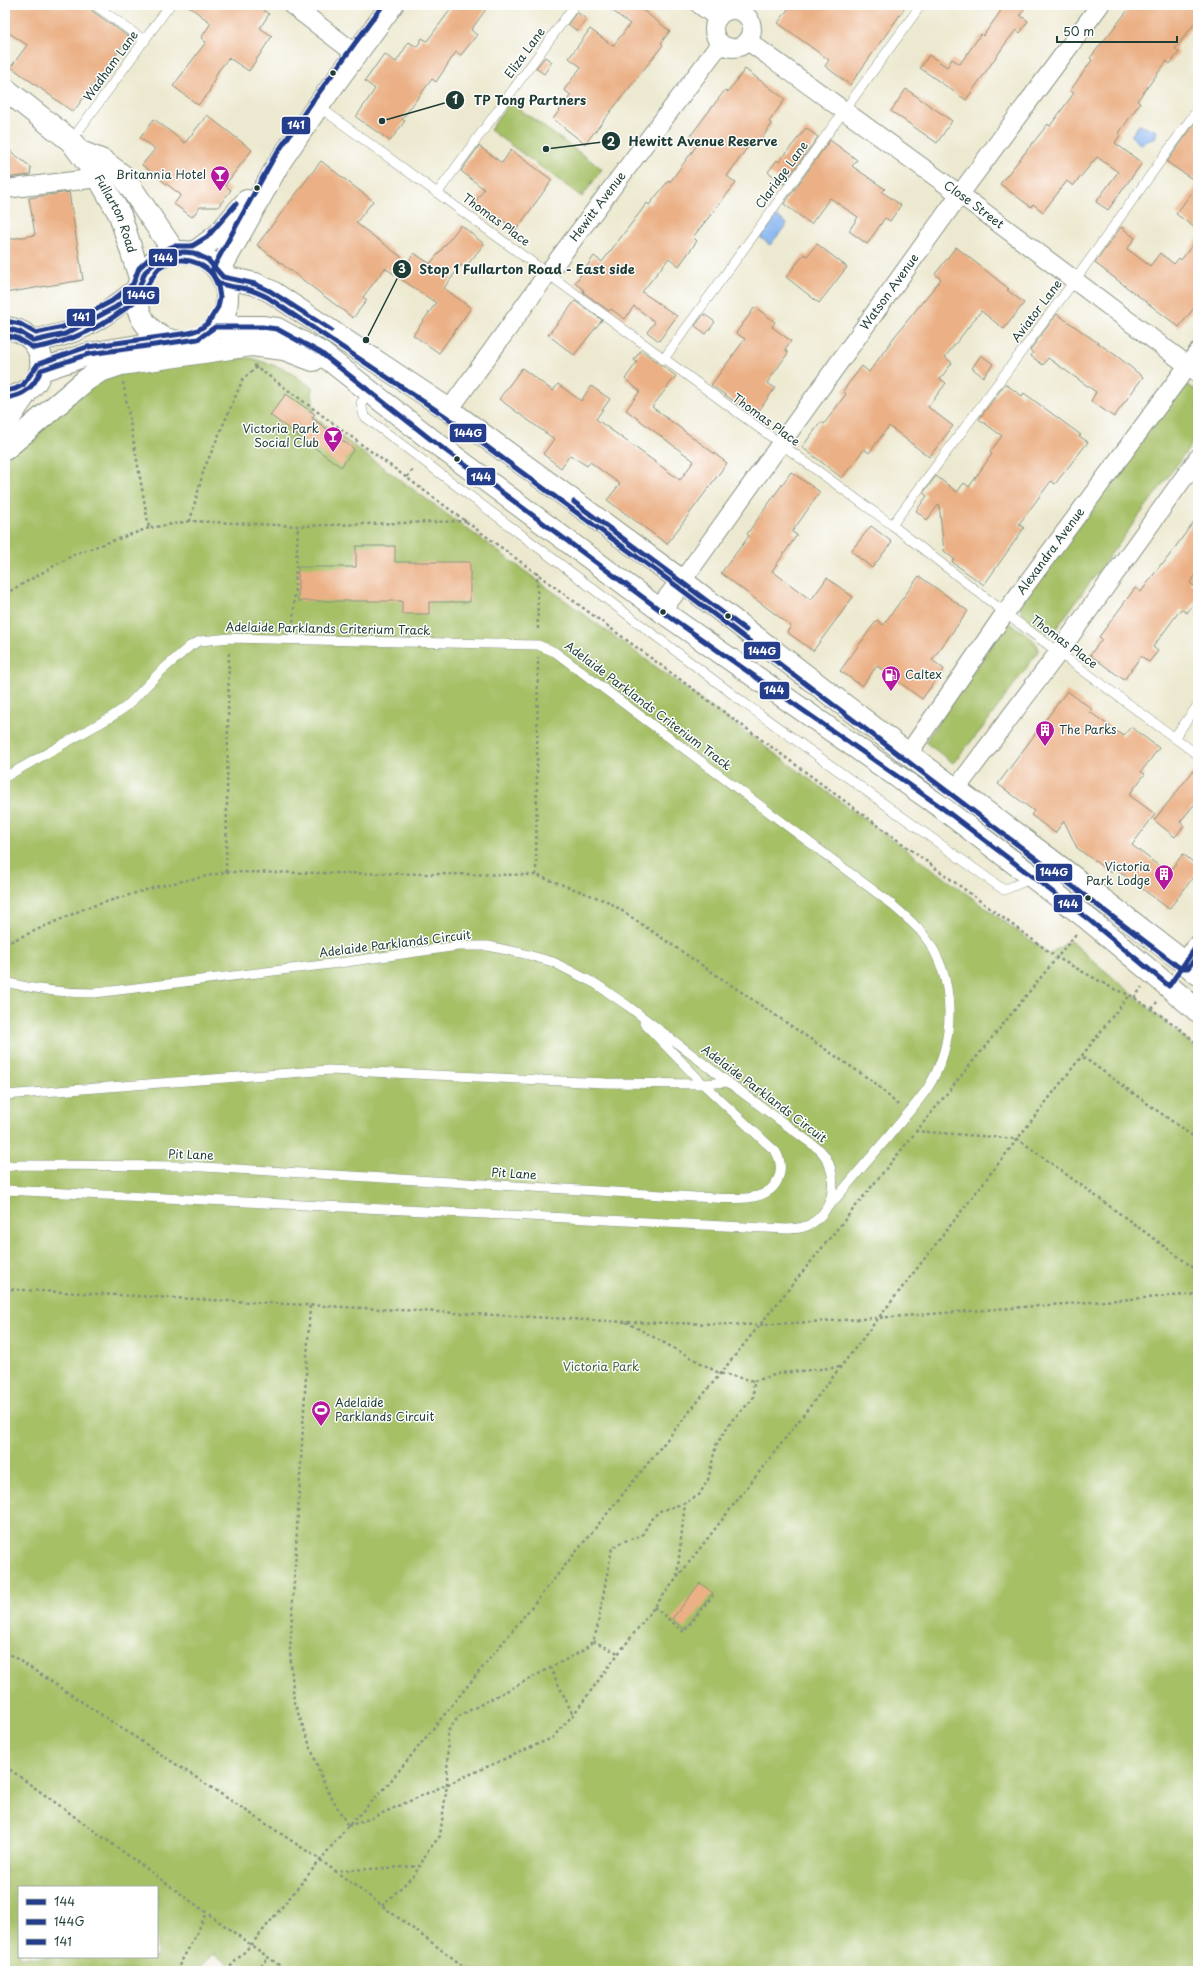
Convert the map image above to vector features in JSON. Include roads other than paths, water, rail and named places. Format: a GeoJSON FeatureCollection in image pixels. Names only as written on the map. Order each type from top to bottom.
{"type":"FeatureCollection","features":[{"type":"Feature","properties":{"kind":"main road"},"geometry":{"type":"LineString","coordinates":[[177,341],[158,334],[143,319],[139,304],[140,284],[145,272],[158,260],[184,253],[218,235],[279,163],[318,106],[392,5]]}},
{"type":"Feature","properties":{"kind":"main road","name":"Fullarton Road"},"geometry":{"type":"LineString","coordinates":[[5,89],[75,146],[103,161],[123,176],[184,253]]}},
{"type":"Feature","properties":{"kind":"main road","name":"Fullarton Road"},"geometry":{"type":"LineString","coordinates":[[75,146],[99,178],[120,215],[140,284]]}},
{"type":"Feature","properties":{"kind":"main road"},"geometry":{"type":"LineString","coordinates":[[221,274],[279,163]]}},
{"type":"Feature","properties":{"kind":"main road"},"geometry":{"type":"LineString","coordinates":[[41,370],[89,354],[198,339],[215,327],[222,316],[227,303],[227,294],[221,274],[208,260],[184,253]]}},
{"type":"Feature","properties":{"kind":"main road"},"geometry":{"type":"LineString","coordinates":[[221,274],[255,284],[272,292],[449,410],[682,581],[1191,968],[1169,986]]}},
{"type":"Feature","properties":{"kind":"main road"},"geometry":{"type":"LineString","coordinates":[[34,341],[65,334],[89,322],[116,307],[140,284]]}},
{"type":"Feature","properties":{"kind":"main road"},"geometry":{"type":"LineString","coordinates":[[215,327],[262,327],[277,329],[321,353],[429,438],[660,610],[900,778],[1033,877],[1088,919],[1198,1011]]}},
{"type":"Feature","properties":{"kind":"main road"},"geometry":{"type":"LineString","coordinates":[[5,328],[16,329],[26,333],[34,341],[42,360],[41,370],[36,383],[26,393],[5,424]]}},
{"type":"Feature","properties":{"kind":"main road"},"geometry":{"type":"LineString","coordinates":[[5,449],[86,380],[100,371],[121,364],[251,345],[284,349],[311,359],[368,390]]}},
{"type":"Feature","properties":{"kind":"main road"},"geometry":{"type":"LineString","coordinates":[[5,398],[15,397],[26,393]]}},
{"type":"Feature","properties":{"kind":"main road"},"geometry":{"type":"LineString","coordinates":[[429,438],[449,410]]}},
{"type":"Feature","properties":{"kind":"main road"},"geometry":{"type":"LineString","coordinates":[[660,610],[682,581]]}},
{"type":"Feature","properties":{"kind":"main road"},"geometry":{"type":"LineString","coordinates":[[900,778],[908,754]]}},
{"type":"Feature","properties":{"kind":"street"},"geometry":{"type":"LineString","coordinates":[[292,5],[356,54]]}},
{"type":"Feature","properties":{"kind":"street"},"geometry":{"type":"LineString","coordinates":[[700,5],[718,18]]}},
{"type":"Feature","properties":{"kind":"street","name":"Watson Avenue"},"geometry":{"type":"LineString","coordinates":[[682,581],[960,194],[1100,5]]}},
{"type":"Feature","properties":{"kind":"street"},"geometry":{"type":"LineString","coordinates":[[747,9],[752,31],[748,41],[737,48],[730,48],[720,44],[714,32],[714,26],[718,18],[729,10],[747,9]]}},
{"type":"Feature","properties":{"kind":"street","name":"Close Street"},"geometry":{"type":"LineString","coordinates":[[748,41],[960,194],[1075,280],[1195,364]]}},
{"type":"Feature","properties":{"kind":"street","name":"Hewitt Avenue"},"geometry":{"type":"LineString","coordinates":[[449,410],[548,273],[720,44]]}},
{"type":"Feature","properties":{"kind":"street"},"geometry":{"type":"LineString","coordinates":[[5,189],[99,178]]}},
{"type":"Feature","properties":{"kind":"street","name":"Alexandra Avenue"},"geometry":{"type":"LineString","coordinates":[[908,754],[1005,613],[1195,364]]}},
{"type":"Feature","properties":{"kind":"street"},"geometry":{"type":"LineString","coordinates":[[956,789],[1058,653],[1198,458]]}},
{"type":"Feature","properties":{"kind":"street"},"geometry":{"type":"LineString","coordinates":[[1191,968],[1198,944]]}},
{"type":"Feature","properties":{"kind":"lane"},"geometry":{"type":"LineString","coordinates":[[95,5],[145,41]]}},
{"type":"Feature","properties":{"kind":"lane","name":"Wadham Lane"},"geometry":{"type":"LineString","coordinates":[[75,146],[170,5]]}},
{"type":"Feature","properties":{"kind":"lane","name":"Eliza Lane"},"geometry":{"type":"LineString","coordinates":[[438,192],[575,5]]}},
{"type":"Feature","properties":{"kind":"lane","name":"Claridge Lane"},"geometry":{"type":"LineString","coordinates":[[663,360],[921,5]]}},
{"type":"Feature","properties":{"kind":"lane","name":"Thomas Place"},"geometry":{"type":"LineString","coordinates":[[318,106],[438,192],[663,360],[892,525],[1058,653],[1198,755]]}},
{"type":"Feature","properties":{"kind":"lane","name":"Aviator Lane"},"geometry":{"type":"LineString","coordinates":[[892,525],[1075,280],[1198,109]]}},
{"type":"Feature","properties":{"kind":"lane"},"geometry":{"type":"LineString","coordinates":[[368,390],[361,403],[364,416],[747,705],[1004,890],[1033,877]]}},
{"type":"Feature","properties":{"kind":"lane","name":"Adelaide Parklands Criterium Track"},"geometry":{"type":"LineString","coordinates":[[5,777],[111,717],[127,706],[160,672],[190,646],[200,641],[230,638],[538,645],[555,652],[885,899],[909,919],[923,934],[936,955],[947,988],[950,1015],[947,1038],[941,1060],[928,1088],[826,1210]]}},
{"type":"Feature","properties":{"kind":"lane"},"geometry":{"type":"LineString","coordinates":[[1174,738],[1198,705]]}},
{"type":"Feature","properties":{"kind":"lane","name":"Adelaide Parklands Circuit"},"geometry":{"type":"LineString","coordinates":[[5,982],[32,989],[65,993],[95,993],[332,964],[458,946],[488,946],[521,953],[553,962],[596,984],[628,1006],[809,1141],[827,1157],[831,1166],[833,1182],[831,1198],[826,1210],[815,1222],[806,1227],[786,1229],[5,1190]]}},
{"type":"Feature","properties":{"kind":"lane","name":"Pit Lane"},"geometry":{"type":"LineString","coordinates":[[5,1167],[21,1165],[187,1166],[695,1197],[754,1198],[766,1194],[774,1187],[779,1177],[780,1165],[776,1152],[703,1084],[628,1006]]}},
{"type":"Feature","properties":{"kind":"lane"},"geometry":{"type":"LineString","coordinates":[[5,1095],[329,1070],[606,1083],[703,1084],[728,1082]]}},
{"type":"Feature","properties":{"kind":"water"},"geometry":{"type":"Polygon","coordinates":[[[1139,125],[1157,131],[1155,138],[1140,144],[1131,136],[1139,125]]]}},
{"type":"Feature","properties":{"kind":"water"},"geometry":{"type":"Polygon","coordinates":[[[777,216],[787,224],[770,245],[760,237],[777,216]]]}},
{"type":"Feature","properties":{"kind":"place","name":"TP Tong Partners"},"geometry":{"type":"Point","coordinates":[382,121]}},
{"type":"Feature","properties":{"kind":"place","name":"Hewitt Avenue Reserve"},"geometry":{"type":"Point","coordinates":[546,149]}},
{"type":"Feature","properties":{"kind":"place","name":"Britannia Hotel"},"geometry":{"type":"Point","coordinates":[220,192]}},
{"type":"Feature","properties":{"kind":"place","name":"Stop 1 Fullarton Road - East side"},"geometry":{"type":"Point","coordinates":[366,340]}},
{"type":"Feature","properties":{"kind":"place","name":"Victoria Park Social Club"},"geometry":{"type":"Point","coordinates":[333,453]}},
{"type":"Feature","properties":{"kind":"place","name":"Caltex"},"geometry":{"type":"Point","coordinates":[891,692]}},
{"type":"Feature","properties":{"kind":"place","name":"The Parks"},"geometry":{"type":"Point","coordinates":[1045,747]}},
{"type":"Feature","properties":{"kind":"place","name":"Victoria Park Lodge"},"geometry":{"type":"Point","coordinates":[1164,891]}},
{"type":"Feature","properties":{"kind":"place","name":"Adelaide Parklands Circuit"},"geometry":{"type":"Point","coordinates":[321,1427]}},
{"type":"Feature","properties":{"kind":"park label","name":"Victoria Park"},"geometry":{"type":"Point","coordinates":[601,1367]}}]}
